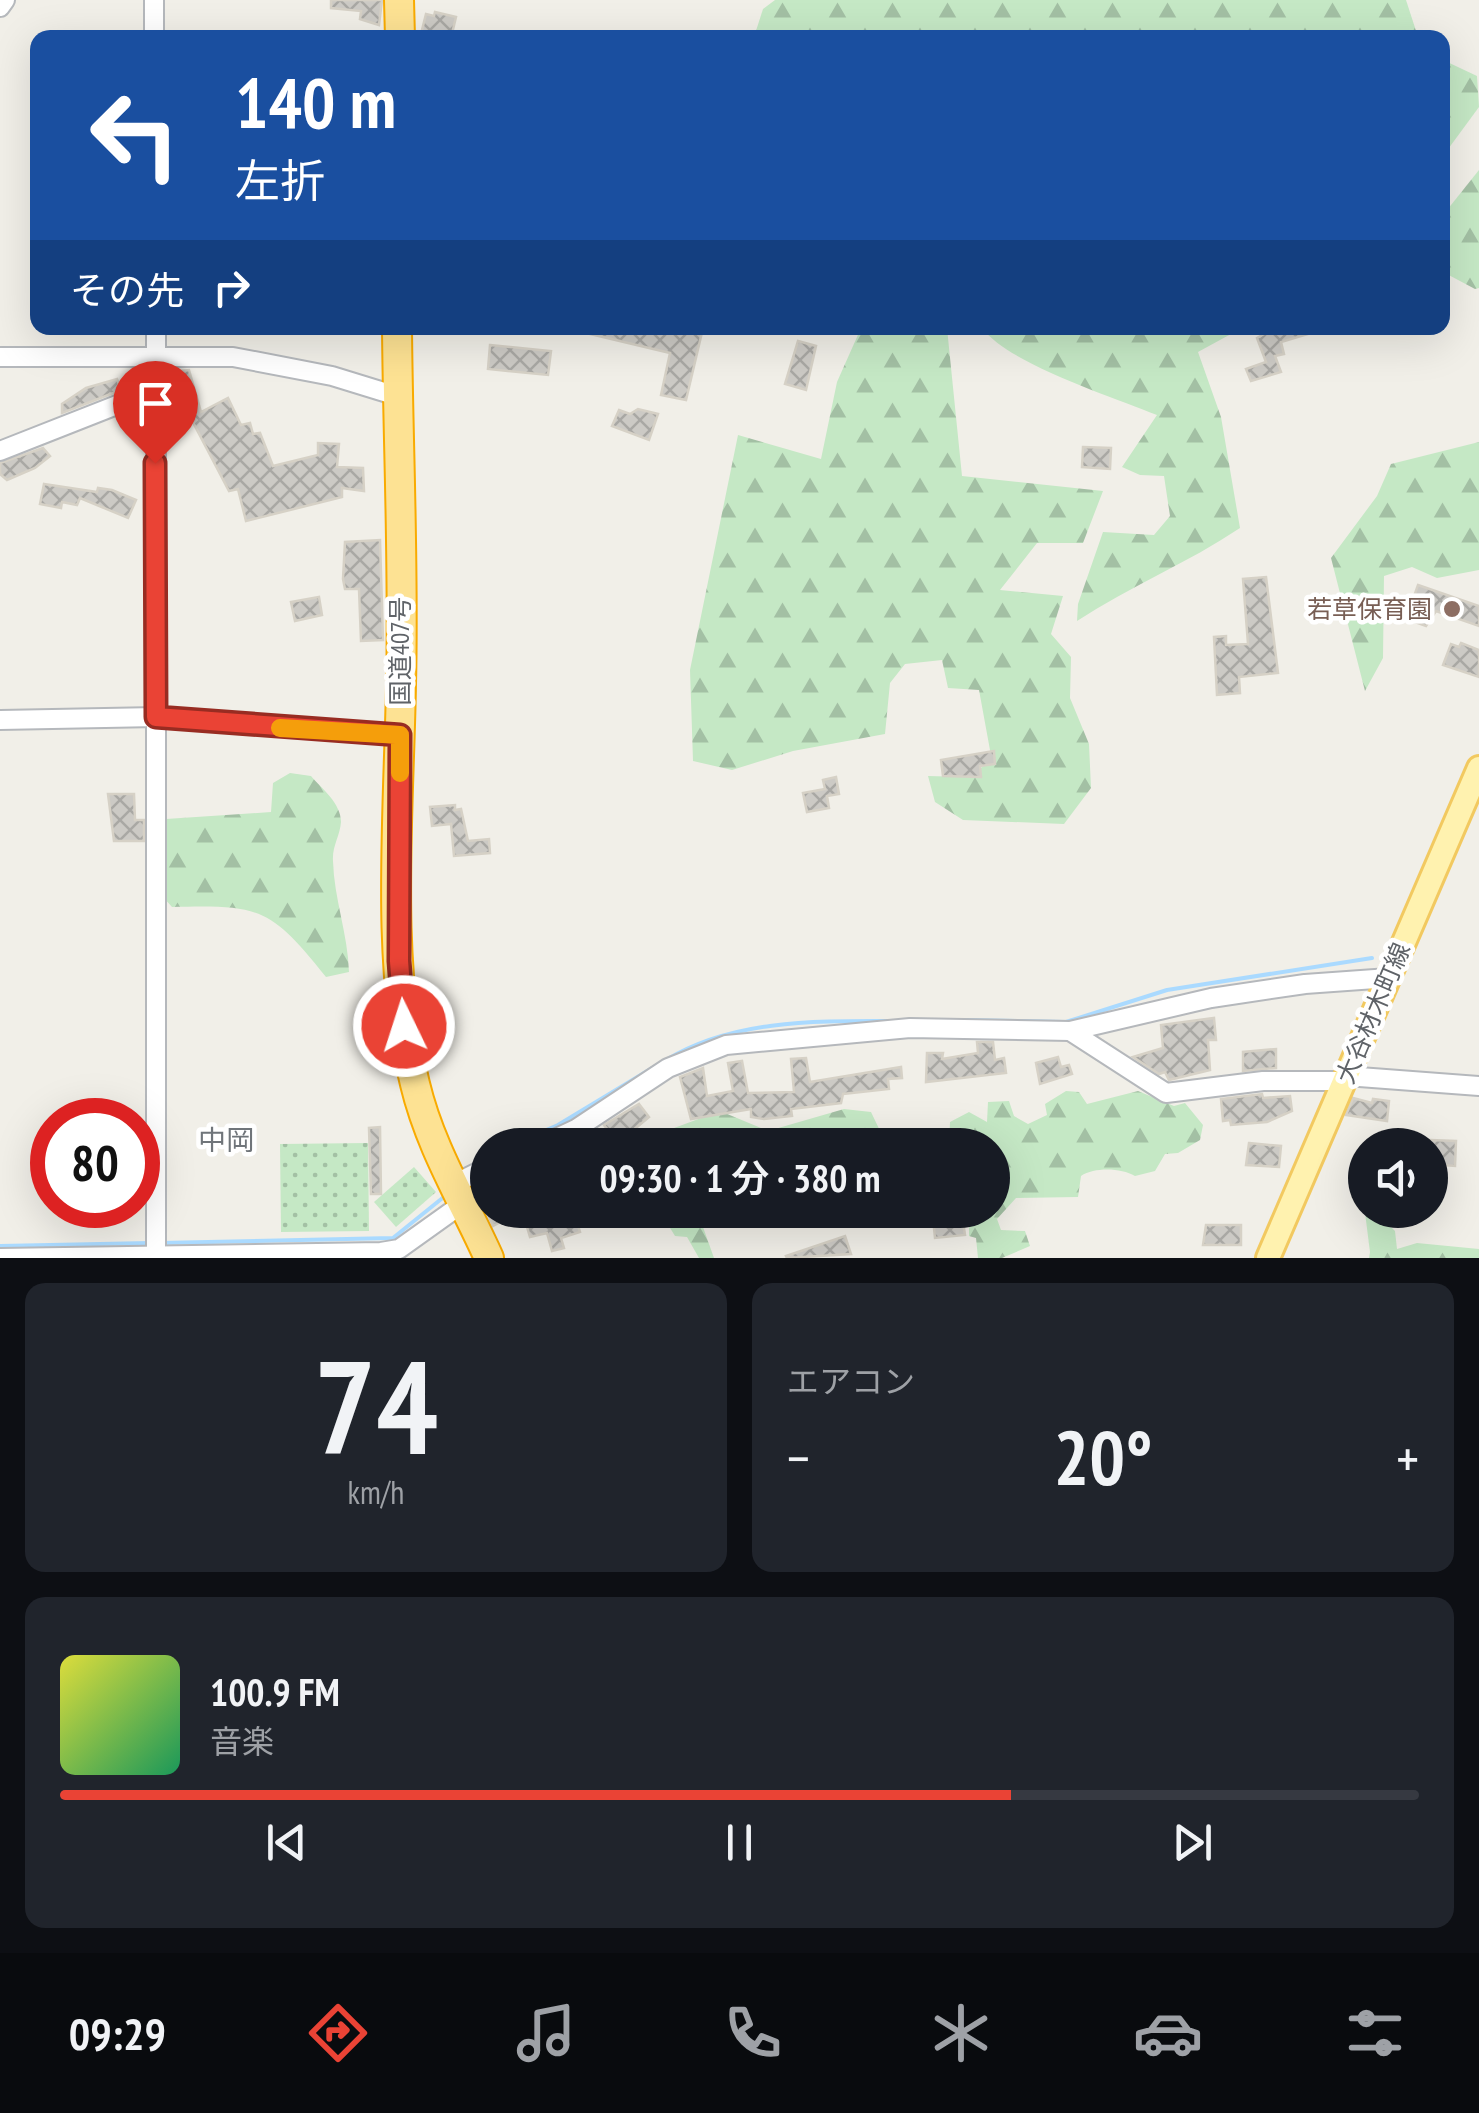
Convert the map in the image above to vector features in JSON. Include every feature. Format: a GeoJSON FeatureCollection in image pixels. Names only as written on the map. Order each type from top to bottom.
{"type":"FeatureCollection","features":[{"type":"Feature","properties":{"kind":"highway"},"geometry":{"type":"LineString","coordinates":[[400,0],[400,30]]}},
{"type":"Feature","properties":{"kind":"highway","name":"国道407号"},"geometry":{"type":"LineString","coordinates":[[397,335],[399,961],[404,1026],[417,1094],[457,1195],[489,1258]]}},
{"type":"Feature","properties":{"kind":"main road","name":"大谷材木町線"},"geometry":{"type":"LineString","coordinates":[[1268,1258],[1479,768]]}},
{"type":"Feature","properties":{"kind":"street"},"geometry":{"type":"LineString","coordinates":[[0,7],[5,0]]}},
{"type":"Feature","properties":{"kind":"street"},"geometry":{"type":"LineString","coordinates":[[154,0],[154,30]]}},
{"type":"Feature","properties":{"kind":"street"},"geometry":{"type":"LineString","coordinates":[[156,335],[156,1257]]}},
{"type":"Feature","properties":{"kind":"street"},"geometry":{"type":"LineString","coordinates":[[0,357],[233,357],[277,363],[397,396]]}},
{"type":"Feature","properties":{"kind":"street"},"geometry":{"type":"LineString","coordinates":[[0,452],[155,390]]}},
{"type":"Feature","properties":{"kind":"street"},"geometry":{"type":"LineString","coordinates":[[0,720],[156,717],[400,735]]}},
{"type":"Feature","properties":{"kind":"street"},"geometry":{"type":"LineString","coordinates":[[578,1128],[668,1068],[726,1045],[910,1028],[1070,1032],[1211,998],[1305,984],[1389,978]]}},
{"type":"Feature","properties":{"kind":"street"},"geometry":{"type":"LineString","coordinates":[[1070,1032],[1166,1093],[1264,1081],[1345,1079],[1479,1086]]}},
{"type":"Feature","properties":{"kind":"street"},"geometry":{"type":"LineString","coordinates":[[0,1258],[381,1252],[399,1249],[470,1183]]}},
{"type":"Feature","properties":{"kind":"green space"},"geometry":{"type":"Polygon","coordinates":[[[775,0],[1406,0],[1416,30],[756,30],[763,9],[775,0]]]}},
{"type":"Feature","properties":{"kind":"green space"},"geometry":{"type":"Polygon","coordinates":[[[1450,63],[1477,76],[1479,107],[1450,146],[1450,63]]]}},
{"type":"Feature","properties":{"kind":"green space"},"geometry":{"type":"Polygon","coordinates":[[[1479,170],[1479,288],[1450,276],[1450,206],[1479,170]]]}},
{"type":"Feature","properties":{"kind":"green space"},"geometry":{"type":"Polygon","coordinates":[[[858,335],[948,335],[962,476],[1103,491],[1083,543],[1037,543],[1000,590],[1063,596],[1051,634],[1071,657],[1070,698],[1089,744],[1091,788],[1064,824],[963,820],[935,802],[928,776],[966,777],[992,761],[979,690],[948,688],[942,660],[905,664],[890,683],[885,734],[793,751],[732,770],[693,761],[690,670],[738,435],[821,459],[837,382],[858,335]]]}},
{"type":"Feature","properties":{"kind":"green space"},"geometry":{"type":"Polygon","coordinates":[[[989,335],[1229,335],[1198,352],[1221,417],[1240,528],[1077,621],[1078,604],[1103,532],[1154,535],[1170,516],[1164,476],[1140,475],[1122,467],[1157,415],[1037,366],[989,335]]]}},
{"type":"Feature","properties":{"kind":"green space"},"geometry":{"type":"Polygon","coordinates":[[[1479,442],[1479,570],[1437,578],[1412,567],[1384,576],[1383,658],[1365,691],[1331,558],[1377,496],[1391,464],[1479,442]]]}},
{"type":"Feature","properties":{"kind":"green space"},"geometry":{"type":"Polygon","coordinates":[[[290,773],[311,776],[340,815],[333,861],[349,972],[326,977],[291,936],[261,915],[225,907],[172,907],[163,897],[166,819],[271,812],[273,783],[290,773]]]}},
{"type":"Feature","properties":{"kind":"green space"},"geometry":{"type":"Polygon","coordinates":[[[1066,1091],[1079,1092],[1087,1104],[1138,1091],[1174,1106],[1185,1103],[1203,1125],[1200,1140],[1178,1153],[1165,1154],[1155,1171],[1135,1176],[1123,1171],[1093,1171],[1081,1176],[1078,1197],[1016,1198],[1010,1205],[1010,1128],[950,1128],[950,1122],[969,1112],[987,1122],[988,1102],[1009,1101],[1014,1116],[1028,1124],[1047,1115],[1045,1104],[1066,1091]]]}},
{"type":"Feature","properties":{"kind":"green space"},"geometry":{"type":"Polygon","coordinates":[[[844,1109],[871,1112],[879,1128],[778,1128],[844,1109]]]}},
{"type":"Feature","properties":{"kind":"green space"},"geometry":{"type":"Polygon","coordinates":[[[720,1111],[761,1128],[674,1128],[720,1111]]]}},
{"type":"Feature","properties":{"kind":"green space"},"geometry":{"type":"Polygon","coordinates":[[[368,1143],[369,1231],[281,1232],[280,1144],[368,1143]]]}},
{"type":"Feature","properties":{"kind":"green space"},"geometry":{"type":"Polygon","coordinates":[[[414,1167],[436,1192],[396,1227],[374,1202],[414,1167]]]}},
{"type":"Feature","properties":{"kind":"green space"},"geometry":{"type":"Polygon","coordinates":[[[670,1228],[703,1228],[714,1258],[699,1258],[687,1237],[675,1236],[670,1228]]]}},
{"type":"Feature","properties":{"kind":"green space"},"geometry":{"type":"Polygon","coordinates":[[[969,1228],[1025,1231],[1030,1246],[1002,1258],[978,1258],[976,1238],[969,1236],[969,1228]]]}},
{"type":"Feature","properties":{"kind":"green space"},"geometry":{"type":"Polygon","coordinates":[[[1367,1228],[1392,1228],[1397,1249],[1417,1243],[1479,1249],[1479,1258],[1369,1258],[1367,1228]]]}},
{"type":"Feature","properties":{"kind":"building"},"geometry":{"type":"Polygon","coordinates":[[[331,0],[382,0],[379,25],[360,19],[361,11],[331,8],[331,0]]]}},
{"type":"Feature","properties":{"kind":"building"},"geometry":{"type":"Polygon","coordinates":[[[435,12],[456,17],[453,30],[422,30],[426,14],[434,16],[435,12]]]}},
{"type":"Feature","properties":{"kind":"building"},"geometry":{"type":"Polygon","coordinates":[[[595,335],[701,335],[686,400],[661,395],[670,353],[595,335]]]}},
{"type":"Feature","properties":{"kind":"building"},"geometry":{"type":"Polygon","coordinates":[[[1304,335],[1281,342],[1284,354],[1275,356],[1281,372],[1251,381],[1246,369],[1266,362],[1257,338],[1304,335]]]}},
{"type":"Feature","properties":{"kind":"building"},"geometry":{"type":"Polygon","coordinates":[[[798,341],[816,346],[806,390],[785,384],[798,341]]]}},
{"type":"Feature","properties":{"kind":"building"},"geometry":{"type":"Polygon","coordinates":[[[490,345],[551,351],[548,375],[488,369],[490,345]]]}},
{"type":"Feature","properties":{"kind":"building"},"geometry":{"type":"Polygon","coordinates":[[[189,370],[201,412],[228,398],[241,425],[250,423],[253,434],[260,433],[273,466],[318,455],[318,443],[339,444],[337,467],[363,468],[364,491],[342,488],[342,497],[246,521],[238,489],[229,491],[185,407],[178,371],[189,370]]]}},
{"type":"Feature","properties":{"kind":"building"},"geometry":{"type":"Polygon","coordinates":[[[117,379],[121,390],[62,413],[62,404],[86,388],[117,379]]]}},
{"type":"Feature","properties":{"kind":"building"},"geometry":{"type":"Polygon","coordinates":[[[619,410],[658,414],[649,440],[612,426],[619,410]]]}},
{"type":"Feature","properties":{"kind":"building"},"geometry":{"type":"Polygon","coordinates":[[[1083,447],[1111,448],[1110,469],[1082,467],[1083,447]]]}},
{"type":"Feature","properties":{"kind":"building"},"geometry":{"type":"Polygon","coordinates":[[[43,448],[50,456],[35,468],[7,480],[0,474],[0,463],[43,448]]]}},
{"type":"Feature","properties":{"kind":"building"},"geometry":{"type":"Polygon","coordinates":[[[44,484],[97,492],[98,488],[112,490],[136,500],[128,518],[80,498],[77,505],[62,502],[61,508],[40,504],[44,484]]]}},
{"type":"Feature","properties":{"kind":"building"},"geometry":{"type":"Polygon","coordinates":[[[380,540],[383,640],[361,641],[359,589],[345,589],[343,579],[345,542],[380,540]]]}},
{"type":"Feature","properties":{"kind":"building"},"geometry":{"type":"Polygon","coordinates":[[[1266,577],[1278,673],[1239,677],[1240,693],[1217,695],[1214,637],[1226,636],[1226,645],[1248,644],[1243,579],[1266,577]]]}},
{"type":"Feature","properties":{"kind":"building"},"geometry":{"type":"Polygon","coordinates":[[[1418,585],[1479,606],[1479,626],[1436,611],[1426,626],[1387,612],[1392,595],[1412,602],[1418,585]]]}},
{"type":"Feature","properties":{"kind":"building"},"geometry":{"type":"Polygon","coordinates":[[[319,597],[322,615],[295,621],[291,602],[319,597]]]}},
{"type":"Feature","properties":{"kind":"building"},"geometry":{"type":"Polygon","coordinates":[[[1461,643],[1479,650],[1479,677],[1443,665],[1451,644],[1459,647],[1461,643]]]}},
{"type":"Feature","properties":{"kind":"building"},"geometry":{"type":"Polygon","coordinates":[[[994,751],[995,764],[980,766],[981,777],[943,776],[941,760],[994,751]]]}},
{"type":"Feature","properties":{"kind":"building"},"geometry":{"type":"Polygon","coordinates":[[[836,777],[839,794],[827,796],[829,808],[807,812],[803,793],[825,789],[823,780],[836,777]]]}},
{"type":"Feature","properties":{"kind":"building"},"geometry":{"type":"Polygon","coordinates":[[[108,794],[134,794],[135,820],[144,820],[144,841],[114,841],[108,794]]]}},
{"type":"Feature","properties":{"kind":"building"},"geometry":{"type":"Polygon","coordinates":[[[455,805],[455,810],[461,809],[468,841],[489,839],[490,853],[454,856],[451,824],[432,826],[430,807],[455,805]]]}},
{"type":"Feature","properties":{"kind":"building"},"geometry":{"type":"Polygon","coordinates":[[[1214,1018],[1216,1040],[1208,1040],[1210,1070],[1169,1080],[1165,1072],[1159,1074],[1133,1057],[1163,1048],[1161,1025],[1214,1018]]]}},
{"type":"Feature","properties":{"kind":"building"},"geometry":{"type":"Polygon","coordinates":[[[977,1042],[993,1042],[995,1060],[1004,1058],[1006,1073],[926,1082],[927,1053],[943,1053],[942,1059],[978,1053],[977,1042]]]}},
{"type":"Feature","properties":{"kind":"building"},"geometry":{"type":"Polygon","coordinates":[[[1276,1049],[1276,1068],[1243,1071],[1243,1052],[1276,1049]]]}},
{"type":"Feature","properties":{"kind":"building"},"geometry":{"type":"Polygon","coordinates":[[[1058,1057],[1061,1067],[1069,1065],[1072,1074],[1040,1084],[1036,1063],[1058,1057]]]}},
{"type":"Feature","properties":{"kind":"building"},"geometry":{"type":"Polygon","coordinates":[[[806,1058],[810,1082],[901,1067],[902,1078],[888,1079],[889,1089],[843,1094],[841,1103],[791,1109],[792,1116],[751,1117],[751,1109],[691,1119],[680,1077],[703,1068],[707,1096],[733,1091],[728,1063],[742,1061],[748,1093],[794,1092],[791,1059],[806,1058]]]}},
{"type":"Feature","properties":{"kind":"building"},"geometry":{"type":"Polygon","coordinates":[[[1262,1094],[1263,1098],[1290,1096],[1292,1111],[1267,1122],[1231,1125],[1230,1120],[1223,1121],[1221,1099],[1262,1094]]]}},
{"type":"Feature","properties":{"kind":"building"},"geometry":{"type":"Polygon","coordinates":[[[1353,1098],[1372,1103],[1373,1099],[1389,1101],[1387,1121],[1346,1115],[1353,1098]]]}},
{"type":"Feature","properties":{"kind":"building"},"geometry":{"type":"Polygon","coordinates":[[[639,1104],[649,1117],[636,1128],[604,1125],[639,1104]]]}},
{"type":"Feature","properties":{"kind":"building"},"geometry":{"type":"Polygon","coordinates":[[[380,1127],[381,1194],[371,1194],[369,1128],[380,1127]]]}},
{"type":"Feature","properties":{"kind":"building"},"geometry":{"type":"Polygon","coordinates":[[[1448,1141],[1456,1141],[1455,1166],[1448,1165],[1448,1141]]]}},
{"type":"Feature","properties":{"kind":"building"},"geometry":{"type":"Polygon","coordinates":[[[1249,1143],[1281,1146],[1279,1167],[1246,1165],[1249,1143]]]}},
{"type":"Feature","properties":{"kind":"building"},"geometry":{"type":"Polygon","coordinates":[[[1206,1225],[1241,1225],[1241,1245],[1203,1245],[1206,1225]]]}},
{"type":"Feature","properties":{"kind":"building"},"geometry":{"type":"Polygon","coordinates":[[[527,1228],[579,1228],[580,1232],[561,1238],[564,1248],[552,1251],[547,1233],[530,1237],[527,1228]]]}},
{"type":"Feature","properties":{"kind":"building"},"geometry":{"type":"Polygon","coordinates":[[[934,1228],[964,1228],[965,1235],[935,1238],[934,1228]]]}},
{"type":"Feature","properties":{"kind":"building"},"geometry":{"type":"Polygon","coordinates":[[[845,1236],[851,1254],[786,1256],[845,1236]]]}},
{"type":"Feature","properties":{"kind":"waterway"},"geometry":{"type":"LineString","coordinates":[[959,1020],[1066,1022],[1167,990],[1372,958]]}},
{"type":"Feature","properties":{"kind":"waterway"},"geometry":{"type":"LineString","coordinates":[[666,1060],[693,1046],[750,1029],[809,1022],[900,1021]]}},
{"type":"Feature","properties":{"kind":"waterway"},"geometry":{"type":"LineString","coordinates":[[551,1128],[654,1067]]}},
{"type":"Feature","properties":{"kind":"waterway"},"geometry":{"type":"LineString","coordinates":[[160,1243],[393,1238],[445,1196]]}},
{"type":"Feature","properties":{"kind":"waterway"},"geometry":{"type":"LineString","coordinates":[[0,1246],[150,1243]]}},
{"type":"Feature","properties":{"kind":"slow traffic"},"geometry":{"type":"LineString","coordinates":[[280,728],[400,735],[400,773]]}},
{"type":"Feature","properties":{"kind":"place","name":"若草保育園"},"geometry":{"type":"Point","coordinates":[1452,609]}},
{"type":"Feature","properties":{"kind":"district","name":"中岡"},"geometry":{"type":"Point","coordinates":[226,1139]}},
{"type":"Feature","properties":{"kind":"route"},"geometry":{"type":"LineString","coordinates":[[155,463],[156,717],[400,735],[399,961],[404,1026]]}}]}
